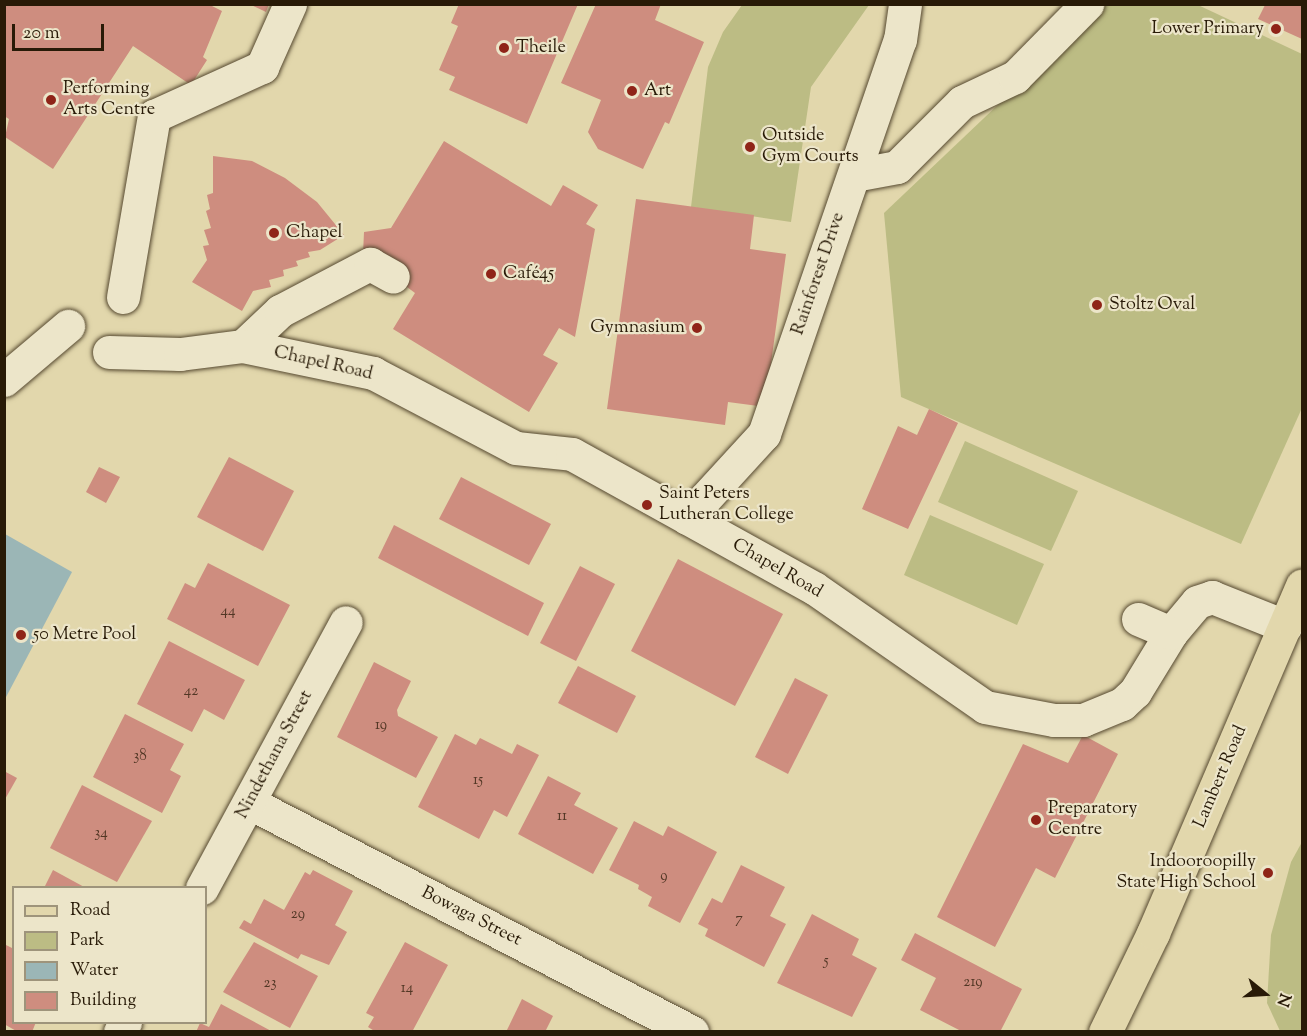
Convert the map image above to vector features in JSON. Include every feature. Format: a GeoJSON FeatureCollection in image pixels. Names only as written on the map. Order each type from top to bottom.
{"type":"FeatureCollection","features":[{"type":"Feature","properties":{"kind":"main road","name":"Lambert Road"},"geometry":{"type":"LineString","coordinates":[[1105,1032],[1154,933],[1302,586]]}},
{"type":"Feature","properties":{"kind":"street"},"geometry":{"type":"LineString","coordinates":[[123,297],[154,116],[262,67],[290,4]]}},
{"type":"Feature","properties":{"kind":"street","name":"Rainforest Drive"},"geometry":{"type":"LineString","coordinates":[[687,518],[764,434],[900,40],[904,4]]}},
{"type":"Feature","properties":{"kind":"street"},"geometry":{"type":"LineString","coordinates":[[854,175],[897,167],[962,102],[1015,77],[1087,4]]}},
{"type":"Feature","properties":{"kind":"street"},"geometry":{"type":"LineString","coordinates":[[230,347],[280,311],[370,264],[393,277]]}},
{"type":"Feature","properties":{"kind":"street"},"geometry":{"type":"LineString","coordinates":[[4,380],[68,326]]}},
{"type":"Feature","properties":{"kind":"street","name":"Chapel Road"},"geometry":{"type":"LineString","coordinates":[[109,352],[180,354],[230,347],[373,373],[516,448],[572,454],[814,588],[985,707],[1054,720],[1083,720],[1122,704],[1135,692],[1171,633],[1197,602],[1212,597],[1285,626]]}},
{"type":"Feature","properties":{"kind":"street"},"geometry":{"type":"LineString","coordinates":[[1138,619],[1171,633]]}},
{"type":"Feature","properties":{"kind":"street","name":"Nindethana Street"},"geometry":{"type":"LineString","coordinates":[[203,886],[346,622]]}},
{"type":"Feature","properties":{"kind":"street","name":"Bowaga Street"},"geometry":{"type":"LineString","coordinates":[[250,803],[692,1032]]}},
{"type":"Feature","properties":{"kind":"green space","name":"Outside Gym Courts"},"geometry":{"type":"Polygon","coordinates":[[[742,5],[869,5],[811,87],[791,222],[691,207],[708,67],[723,32],[742,5]]]}},
{"type":"Feature","properties":{"kind":"green space","name":"Stoltz Oval"},"geometry":{"type":"Polygon","coordinates":[[[1103,5],[1198,5],[1302,54],[1302,408],[1241,544],[901,397],[884,213],[1103,5]]]}},
{"type":"Feature","properties":{"kind":"green space"},"geometry":{"type":"Polygon","coordinates":[[[965,441],[1078,491],[1051,551],[938,502],[965,441]]]}},
{"type":"Feature","properties":{"kind":"green space"},"geometry":{"type":"Polygon","coordinates":[[[930,515],[1044,564],[1017,625],[904,575],[930,515]]]}},
{"type":"Feature","properties":{"kind":"green space"},"geometry":{"type":"Polygon","coordinates":[[[1302,842],[1302,1031],[1280,1031],[1267,1003],[1271,935],[1291,862],[1302,842]]]}},
{"type":"Feature","properties":{"kind":"water","name":"50 Metre Pool"},"geometry":{"type":"Polygon","coordinates":[[[5,534],[72,572],[5,699],[5,534]]]}},
{"type":"Feature","properties":{"kind":"building","name":"Performing Arts Centre"},"geometry":{"type":"Polygon","coordinates":[[[4,4],[208,4],[222,11],[203,57],[207,60],[191,85],[133,46],[53,169],[5,137],[9,119],[4,116],[4,4]]]}},
{"type":"Feature","properties":{"kind":"building"},"geometry":{"type":"Polygon","coordinates":[[[249,4],[269,4],[266,12],[249,4]]]}},
{"type":"Feature","properties":{"kind":"building","name":"Theile"},"geometry":{"type":"Polygon","coordinates":[[[459,4],[578,4],[527,124],[449,90],[455,77],[439,70],[458,26],[451,23],[459,4]]]}},
{"type":"Feature","properties":{"kind":"building","name":"Art"},"geometry":{"type":"Polygon","coordinates":[[[596,4],[661,4],[655,20],[704,42],[669,124],[665,122],[643,169],[598,149],[588,132],[601,100],[561,83],[596,4]]]}},
{"type":"Feature","properties":{"kind":"building"},"geometry":{"type":"Polygon","coordinates":[[[1265,5],[1302,5],[1302,39],[1258,19],[1265,5]]]}},
{"type":"Feature","properties":{"kind":"building","name":"Café45"},"geometry":{"type":"Polygon","coordinates":[[[444,141],[551,206],[563,185],[598,205],[586,224],[595,229],[575,337],[559,328],[543,355],[558,363],[529,412],[393,329],[415,293],[363,254],[364,232],[391,228],[444,141]]]}},
{"type":"Feature","properties":{"kind":"building","name":"Chapel"},"geometry":{"type":"Polygon","coordinates":[[[213,156],[252,161],[285,178],[317,202],[344,235],[320,250],[308,252],[310,257],[296,261],[298,266],[283,270],[284,276],[269,280],[271,287],[253,291],[242,311],[192,282],[207,260],[203,246],[209,245],[204,230],[211,228],[206,211],[210,209],[207,195],[213,193],[213,156]]]}},
{"type":"Feature","properties":{"kind":"building","name":"Gymnasium"},"geometry":{"type":"Polygon","coordinates":[[[636,199],[754,215],[750,249],[786,254],[765,407],[728,402],[725,425],[607,409],[636,199]]]}},
{"type":"Feature","properties":{"kind":"building"},"geometry":{"type":"Polygon","coordinates":[[[929,409],[958,423],[908,529],[862,509],[898,426],[917,435],[929,409]]]}},
{"type":"Feature","properties":{"kind":"building"},"geometry":{"type":"Polygon","coordinates":[[[229,457],[294,491],[263,551],[197,517],[229,457]]]}},
{"type":"Feature","properties":{"kind":"building"},"geometry":{"type":"Polygon","coordinates":[[[99,467],[120,477],[106,503],[86,492],[99,467]]]}},
{"type":"Feature","properties":{"kind":"building"},"geometry":{"type":"Polygon","coordinates":[[[461,477],[551,524],[529,565],[439,519],[461,477]]]}},
{"type":"Feature","properties":{"kind":"building"},"geometry":{"type":"Polygon","coordinates":[[[394,525],[544,603],[528,636],[378,558],[394,525]]]}},
{"type":"Feature","properties":{"kind":"building"},"geometry":{"type":"Polygon","coordinates":[[[678,559],[783,614],[735,706],[631,651],[678,559]]]}},
{"type":"Feature","properties":{"kind":"building"},"geometry":{"type":"Polygon","coordinates":[[[208,563],[290,605],[258,666],[167,619],[185,583],[195,588],[208,563]]]}},
{"type":"Feature","properties":{"kind":"building"},"geometry":{"type":"Polygon","coordinates":[[[580,566],[615,584],[576,661],[540,643],[580,566]]]}},
{"type":"Feature","properties":{"kind":"building"},"geometry":{"type":"Polygon","coordinates":[[[169,641],[245,680],[224,720],[204,709],[192,732],[137,704],[169,641]]]}},
{"type":"Feature","properties":{"kind":"building"},"geometry":{"type":"Polygon","coordinates":[[[374,662],[411,681],[397,710],[398,716],[438,737],[416,778],[337,737],[374,662]]]}},
{"type":"Feature","properties":{"kind":"building"},"geometry":{"type":"Polygon","coordinates":[[[578,666],[636,696],[617,733],[558,703],[578,666]]]}},
{"type":"Feature","properties":{"kind":"building"},"geometry":{"type":"Polygon","coordinates":[[[795,678],[828,695],[788,774],[755,757],[795,678]]]}},
{"type":"Feature","properties":{"kind":"building"},"geometry":{"type":"Polygon","coordinates":[[[125,714],[184,744],[170,770],[181,776],[162,813],[93,777],[125,714]]]}},
{"type":"Feature","properties":{"kind":"building"},"geometry":{"type":"Polygon","coordinates":[[[455,734],[476,745],[480,738],[512,754],[517,744],[539,755],[507,817],[494,810],[479,839],[418,807],[455,734]]]}},
{"type":"Feature","properties":{"kind":"building","name":"Preparatory Centre"},"geometry":{"type":"Polygon","coordinates":[[[1083,735],[1118,754],[1055,878],[1036,868],[995,947],[937,917],[1023,744],[1068,763],[1083,735]]]}},
{"type":"Feature","properties":{"kind":"building"},"geometry":{"type":"Polygon","coordinates":[[[4,771],[17,778],[4,801],[4,771]]]}},
{"type":"Feature","properties":{"kind":"building"},"geometry":{"type":"Polygon","coordinates":[[[548,776],[581,793],[574,805],[618,828],[593,874],[518,834],[548,776]]]}},
{"type":"Feature","properties":{"kind":"building"},"geometry":{"type":"Polygon","coordinates":[[[82,785],[152,821],[117,882],[50,848],[82,785]]]}},
{"type":"Feature","properties":{"kind":"building"},"geometry":{"type":"Polygon","coordinates":[[[634,821],[663,836],[668,826],[717,852],[680,923],[648,906],[652,897],[638,889],[639,885],[609,870],[634,821]]]}},
{"type":"Feature","properties":{"kind":"building"},"geometry":{"type":"Polygon","coordinates":[[[741,865],[785,887],[770,916],[786,924],[764,967],[705,936],[708,929],[698,924],[712,898],[722,903],[741,865]]]}},
{"type":"Feature","properties":{"kind":"building"},"geometry":{"type":"Polygon","coordinates":[[[53,870],[82,886],[45,886],[53,870]]]}},
{"type":"Feature","properties":{"kind":"building"},"geometry":{"type":"Polygon","coordinates":[[[313,870],[353,891],[335,925],[347,932],[329,965],[301,954],[298,959],[239,928],[244,920],[251,924],[264,899],[284,910],[305,872],[310,875],[313,870]]]}},
{"type":"Feature","properties":{"kind":"building"},"geometry":{"type":"Polygon","coordinates":[[[812,914],[859,939],[852,955],[877,968],[852,1017],[777,983],[812,914]]]}},
{"type":"Feature","properties":{"kind":"building"},"geometry":{"type":"Polygon","coordinates":[[[915,933],[1022,989],[1000,1032],[963,1032],[920,1010],[936,978],[901,960],[915,933]]]}},
{"type":"Feature","properties":{"kind":"building"},"geometry":{"type":"Polygon","coordinates":[[[254,942],[318,976],[290,1028],[223,992],[254,942]]]}},
{"type":"Feature","properties":{"kind":"building"},"geometry":{"type":"Polygon","coordinates":[[[405,942],[448,965],[412,1032],[376,1032],[368,1027],[374,1017],[366,1013],[405,942]]]}},
{"type":"Feature","properties":{"kind":"building"},"geometry":{"type":"Polygon","coordinates":[[[4,944],[12,948],[12,1024],[35,1024],[32,1032],[18,1032],[4,1024],[4,944]]]}},
{"type":"Feature","properties":{"kind":"building"},"geometry":{"type":"Polygon","coordinates":[[[522,999],[553,1016],[545,1032],[506,1032],[522,999]]]}},
{"type":"Feature","properties":{"kind":"building"},"geometry":{"type":"Polygon","coordinates":[[[221,1004],[273,1032],[196,1032],[200,1024],[209,1027],[221,1004]]]}},
{"type":"Feature","properties":{"kind":"place","name":"Lower Primary"},"geometry":{"type":"Point","coordinates":[1276,29]}},
{"type":"Feature","properties":{"kind":"place","name":"Theile"},"geometry":{"type":"Point","coordinates":[504,48]}},
{"type":"Feature","properties":{"kind":"place","name":"Art"},"geometry":{"type":"Point","coordinates":[632,91]}},
{"type":"Feature","properties":{"kind":"place","name":"Performing Arts Centre"},"geometry":{"type":"Point","coordinates":[51,100]}},
{"type":"Feature","properties":{"kind":"place","name":"Outside Gym Courts"},"geometry":{"type":"Point","coordinates":[750,147]}},
{"type":"Feature","properties":{"kind":"place","name":"Chapel"},"geometry":{"type":"Point","coordinates":[274,233]}},
{"type":"Feature","properties":{"kind":"place","name":"Café45"},"geometry":{"type":"Point","coordinates":[491,274]}},
{"type":"Feature","properties":{"kind":"place","name":"Stoltz Oval"},"geometry":{"type":"Point","coordinates":[1097,305]}},
{"type":"Feature","properties":{"kind":"place","name":"Gymnasium"},"geometry":{"type":"Point","coordinates":[697,328]}},
{"type":"Feature","properties":{"kind":"place","name":"Saint Peters Lutheran College"},"geometry":{"type":"Point","coordinates":[647,505]}},
{"type":"Feature","properties":{"kind":"place","name":"50 Metre Pool"},"geometry":{"type":"Point","coordinates":[21,635]}},
{"type":"Feature","properties":{"kind":"place","name":"Preparatory Centre"},"geometry":{"type":"Point","coordinates":[1036,820]}},
{"type":"Feature","properties":{"kind":"place","name":"Indooroopilly State High School"},"geometry":{"type":"Point","coordinates":[1268,873]}}]}
